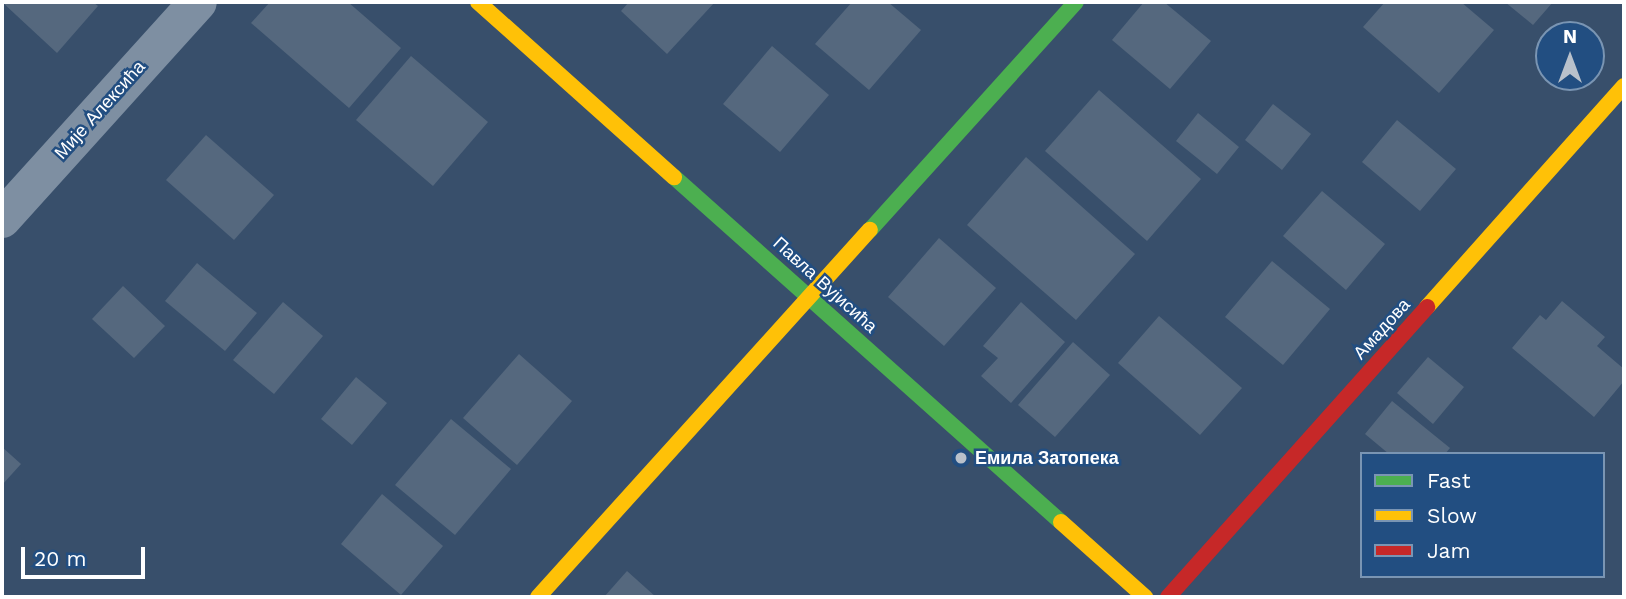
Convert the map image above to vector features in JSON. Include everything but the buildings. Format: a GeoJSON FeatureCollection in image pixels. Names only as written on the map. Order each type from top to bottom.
{"type":"FeatureCollection","features":[{"type":"Feature","properties":{"kind":"street","name":"Мије Алексића"},"geometry":{"type":"LineString","coordinates":[[2,219],[198,2]]}},
{"type":"Feature","properties":{"kind":"street","name":"Павла Вујисића"},"geometry":{"type":"LineString","coordinates":[[478,2],[1145,597]]}},
{"type":"Feature","properties":{"kind":"street"},"geometry":{"type":"LineString","coordinates":[[538,597],[1076,2]]}},
{"type":"Feature","properties":{"kind":"street","name":"Амадова"},"geometry":{"type":"LineString","coordinates":[[1168,597],[1624,86]]}},
{"type":"Feature","properties":{"kind":"traffic: fast"},"geometry":{"type":"LineString","coordinates":[[870,230],[1076,2]]}},
{"type":"Feature","properties":{"kind":"traffic: fast"},"geometry":{"type":"LineString","coordinates":[[674,177],[1061,522]]}},
{"type":"Feature","properties":{"kind":"traffic: slow"},"geometry":{"type":"LineString","coordinates":[[478,2],[674,177]]}},
{"type":"Feature","properties":{"kind":"traffic: slow"},"geometry":{"type":"LineString","coordinates":[[1427,307],[1624,86]]}},
{"type":"Feature","properties":{"kind":"traffic: slow"},"geometry":{"type":"LineString","coordinates":[[538,597],[870,230]]}},
{"type":"Feature","properties":{"kind":"traffic: slow"},"geometry":{"type":"LineString","coordinates":[[1061,522],[1145,597]]}},
{"type":"Feature","properties":{"kind":"traffic: jam"},"geometry":{"type":"LineString","coordinates":[[1168,597],[1427,307]]}},
{"type":"Feature","properties":{"kind":"place","name":"Емила Затопека"},"geometry":{"type":"Point","coordinates":[961,458]}}]}
